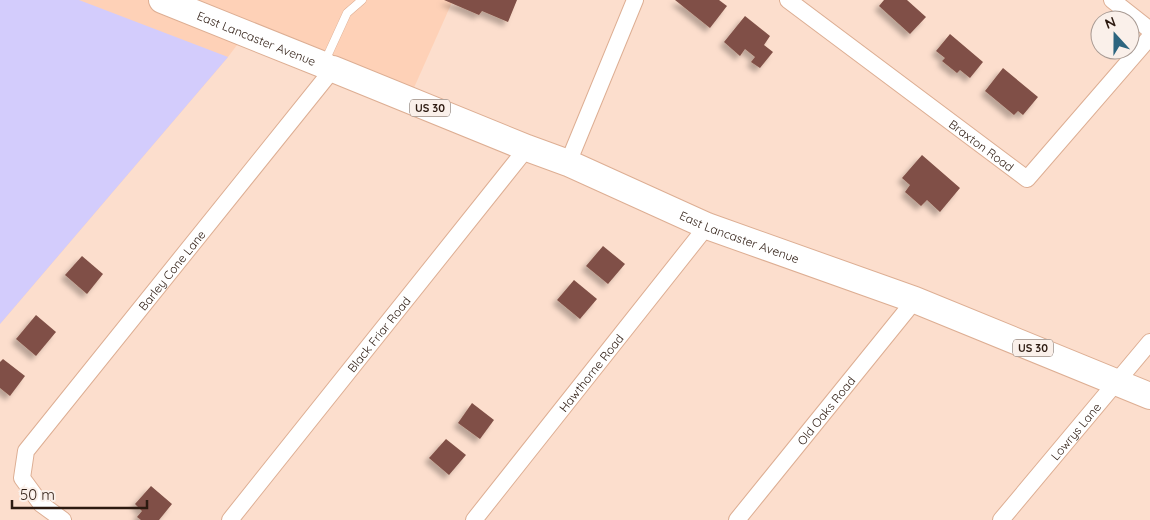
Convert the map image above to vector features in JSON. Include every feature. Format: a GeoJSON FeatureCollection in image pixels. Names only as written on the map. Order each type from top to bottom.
{"type":"FeatureCollection","features":[{"type":"Feature","properties":{"kind":"highway","name":"East Lancaster Avenue"},"geometry":{"type":"LineString","coordinates":[[162,0],[568,163],[707,226],[915,300],[1150,396]]}},
{"type":"Feature","properties":{"kind":"street"},"geometry":{"type":"LineString","coordinates":[[568,163],[634,0]]}},
{"type":"Feature","properties":{"kind":"street","name":"Braxton Road"},"geometry":{"type":"LineString","coordinates":[[788,0],[1027,179],[1150,37]]}},
{"type":"Feature","properties":{"kind":"street"},"geometry":{"type":"LineString","coordinates":[[1112,0],[1150,30]]}},
{"type":"Feature","properties":{"kind":"street","name":"Barley Cone Lane"},"geometry":{"type":"LineString","coordinates":[[64,520],[41,504],[22,478],[26,451],[328,67]]}},
{"type":"Feature","properties":{"kind":"street","name":"Black Friar Road"},"geometry":{"type":"LineString","coordinates":[[230,520],[527,148]]}},
{"type":"Feature","properties":{"kind":"street","name":"Hawthorne Road"},"geometry":{"type":"LineString","coordinates":[[474,520],[707,226]]}},
{"type":"Feature","properties":{"kind":"street","name":"Old Oaks Road"},"geometry":{"type":"LineString","coordinates":[[737,520],[915,300]]}},
{"type":"Feature","properties":{"kind":"street","name":"Lowrys Lane"},"geometry":{"type":"LineString","coordinates":[[1001,520],[1150,342]]}},
{"type":"Feature","properties":{"kind":"lane"},"geometry":{"type":"LineString","coordinates":[[328,67],[347,12],[362,0]]}},
{"type":"Feature","properties":{"kind":"shaded area"},"geometry":{"type":"Polygon","coordinates":[[[0,0],[453,0],[409,99],[246,33],[228,57],[0,324],[0,0]]]}},
{"type":"Feature","properties":{"kind":"shaded area"},"geometry":{"type":"Polygon","coordinates":[[[0,0],[79,0],[228,57],[0,324],[0,0]]]}},
{"type":"Feature","properties":{"kind":"building"},"geometry":{"type":"Polygon","coordinates":[[[444,0],[517,0],[508,22],[482,11],[479,15],[444,0]]]}},
{"type":"Feature","properties":{"kind":"building"},"geometry":{"type":"Polygon","coordinates":[[[675,0],[719,0],[727,6],[710,28],[675,0]]]}},
{"type":"Feature","properties":{"kind":"building"},"geometry":{"type":"Polygon","coordinates":[[[884,0],[907,0],[926,17],[910,34],[879,6],[884,0]]]}},
{"type":"Feature","properties":{"kind":"building"},"geometry":{"type":"Polygon","coordinates":[[[745,16],[770,36],[764,45],[773,52],[760,68],[751,62],[755,57],[745,49],[740,56],[724,42],[745,16]]]}},
{"type":"Feature","properties":{"kind":"building"},"geometry":{"type":"Polygon","coordinates":[[[950,34],[983,62],[970,78],[960,70],[957,73],[942,61],[945,58],[936,51],[950,34]]]}},
{"type":"Feature","properties":{"kind":"building"},"geometry":{"type":"Polygon","coordinates":[[[1003,68],[1038,97],[1023,115],[1018,111],[1014,115],[985,91],[1003,68]]]}},
{"type":"Feature","properties":{"kind":"building"},"geometry":{"type":"Polygon","coordinates":[[[922,155],[960,188],[940,212],[927,200],[921,206],[905,192],[910,185],[902,178],[922,155]]]}},
{"type":"Feature","properties":{"kind":"building"},"geometry":{"type":"Polygon","coordinates":[[[603,246],[625,264],[608,284],[586,266],[603,246]]]}},
{"type":"Feature","properties":{"kind":"building"},"geometry":{"type":"Polygon","coordinates":[[[82,256],[103,274],[87,294],[65,275],[82,256]]]}},
{"type":"Feature","properties":{"kind":"building"},"geometry":{"type":"Polygon","coordinates":[[[574,280],[597,299],[580,319],[557,300],[574,280]]]}},
{"type":"Feature","properties":{"kind":"building"},"geometry":{"type":"Polygon","coordinates":[[[36,315],[56,332],[36,356],[16,339],[36,315]]]}},
{"type":"Feature","properties":{"kind":"building"},"geometry":{"type":"Polygon","coordinates":[[[3,359],[25,376],[10,396],[0,388],[0,362],[3,359]]]}},
{"type":"Feature","properties":{"kind":"building"},"geometry":{"type":"Polygon","coordinates":[[[472,403],[494,420],[480,439],[458,423],[472,403]]]}},
{"type":"Feature","properties":{"kind":"building"},"geometry":{"type":"Polygon","coordinates":[[[446,439],[466,455],[449,475],[429,458],[446,439]]]}},
{"type":"Feature","properties":{"kind":"building"},"geometry":{"type":"Polygon","coordinates":[[[151,486],[172,504],[159,520],[141,520],[137,517],[142,511],[135,504],[151,486]]]}}]}
